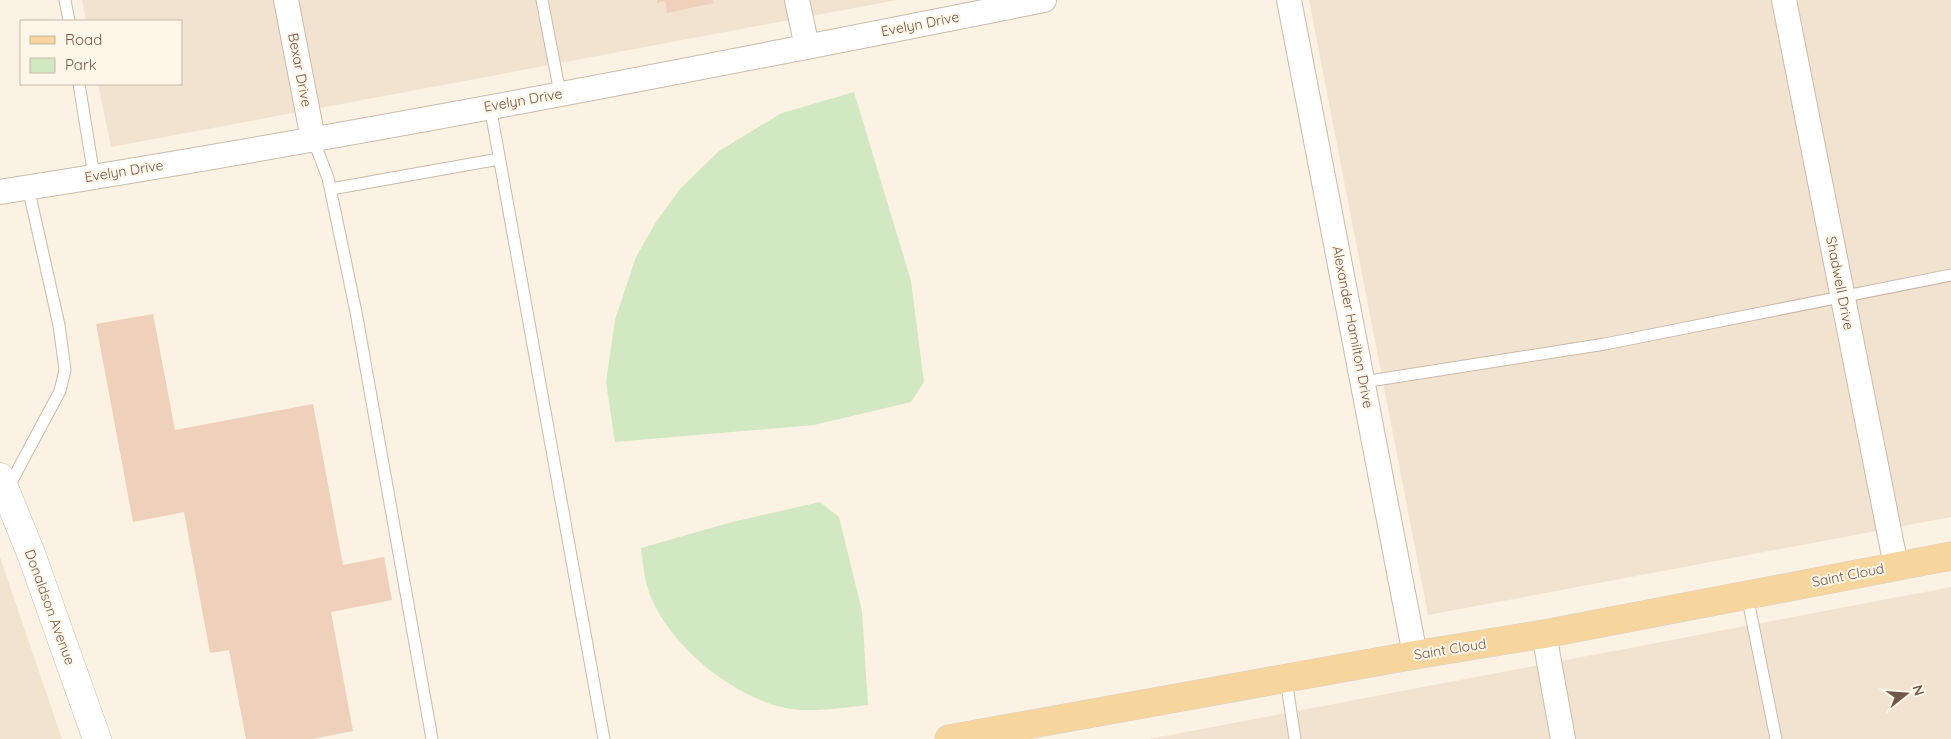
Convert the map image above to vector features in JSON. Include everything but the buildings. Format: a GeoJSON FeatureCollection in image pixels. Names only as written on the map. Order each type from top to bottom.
{"type":"FeatureCollection","features":[{"type":"Feature","properties":{"kind":"main road","name":"Saint Cloud"},"geometry":{"type":"LineString","coordinates":[[949,739],[1030,732],[1286,679],[1544,634],[1951,556]]}},
{"type":"Feature","properties":{"kind":"street","name":"Bexar Drive"},"geometry":{"type":"LineString","coordinates":[[286,0],[313,139]]}},
{"type":"Feature","properties":{"kind":"street"},"geometry":{"type":"LineString","coordinates":[[798,0],[807,47]]}},
{"type":"Feature","properties":{"kind":"street","name":"Evelyn Drive"},"geometry":{"type":"LineString","coordinates":[[0,192],[313,139],[560,94],[1043,0]]}},
{"type":"Feature","properties":{"kind":"street","name":"Alexander Hamilton Drive"},"geometry":{"type":"LineString","coordinates":[[1289,0],[1415,655]]}},
{"type":"Feature","properties":{"kind":"street","name":"Shadwell Drive"},"geometry":{"type":"LineString","coordinates":[[1784,0],[1896,566]]}},
{"type":"Feature","properties":{"kind":"street","name":"Donaldson Avenue"},"geometry":{"type":"LineString","coordinates":[[3,484],[32,556],[97,739]]}},
{"type":"Feature","properties":{"kind":"street"},"geometry":{"type":"LineString","coordinates":[[1544,634],[1563,739]]}},
{"type":"Feature","properties":{"kind":"lane"},"geometry":{"type":"LineString","coordinates":[[65,0],[69,20]]}},
{"type":"Feature","properties":{"kind":"lane"},"geometry":{"type":"LineString","coordinates":[[542,0],[560,94]]}},
{"type":"Feature","properties":{"kind":"lane"},"geometry":{"type":"LineString","coordinates":[[79,85],[94,176]]}},
{"type":"Feature","properties":{"kind":"lane"},"geometry":{"type":"LineString","coordinates":[[490,106],[604,739]]}},
{"type":"Feature","properties":{"kind":"lane"},"geometry":{"type":"LineString","coordinates":[[313,139],[331,189],[356,312],[432,739]]}},
{"type":"Feature","properties":{"kind":"lane"},"geometry":{"type":"LineString","coordinates":[[331,189],[499,159]]}},
{"type":"Feature","properties":{"kind":"lane"},"geometry":{"type":"LineString","coordinates":[[3,484],[60,391],[65,370],[59,325],[28,187]]}},
{"type":"Feature","properties":{"kind":"lane"},"geometry":{"type":"LineString","coordinates":[[1363,382],[1605,344],[1951,274]]}},
{"type":"Feature","properties":{"kind":"lane"},"geometry":{"type":"LineString","coordinates":[[1747,595],[1776,739]]}},
{"type":"Feature","properties":{"kind":"lane"},"geometry":{"type":"LineString","coordinates":[[1286,679],[1295,739]]}},
{"type":"Feature","properties":{"kind":"shaded area"},"geometry":{"type":"Polygon","coordinates":[[[82,0],[897,0],[111,147],[98,85],[182,85],[182,20],[86,20],[82,0]]]}},
{"type":"Feature","properties":{"kind":"shaded area"},"geometry":{"type":"Polygon","coordinates":[[[1309,0],[1951,0],[1951,517],[1428,615],[1309,0]]]}},
{"type":"Feature","properties":{"kind":"shaded area"},"geometry":{"type":"Polygon","coordinates":[[[0,557],[62,739],[0,739],[0,557]]]}},
{"type":"Feature","properties":{"kind":"shaded area"},"geometry":{"type":"Polygon","coordinates":[[[1951,587],[1951,739],[1149,739],[1951,587]]]}},
{"type":"Feature","properties":{"kind":"green space"},"geometry":{"type":"Polygon","coordinates":[[[854,92],[911,281],[924,382],[911,402],[814,425],[615,442],[606,382],[615,320],[636,257],[656,222],[680,189],[719,151],[782,113],[854,92]]]}},
{"type":"Feature","properties":{"kind":"green space"},"geometry":{"type":"Polygon","coordinates":[[[820,502],[839,517],[862,611],[868,705],[816,710],[785,708],[765,702],[727,682],[709,669],[677,638],[664,621],[648,591],[641,548],[732,522],[820,502]]]}}]}
